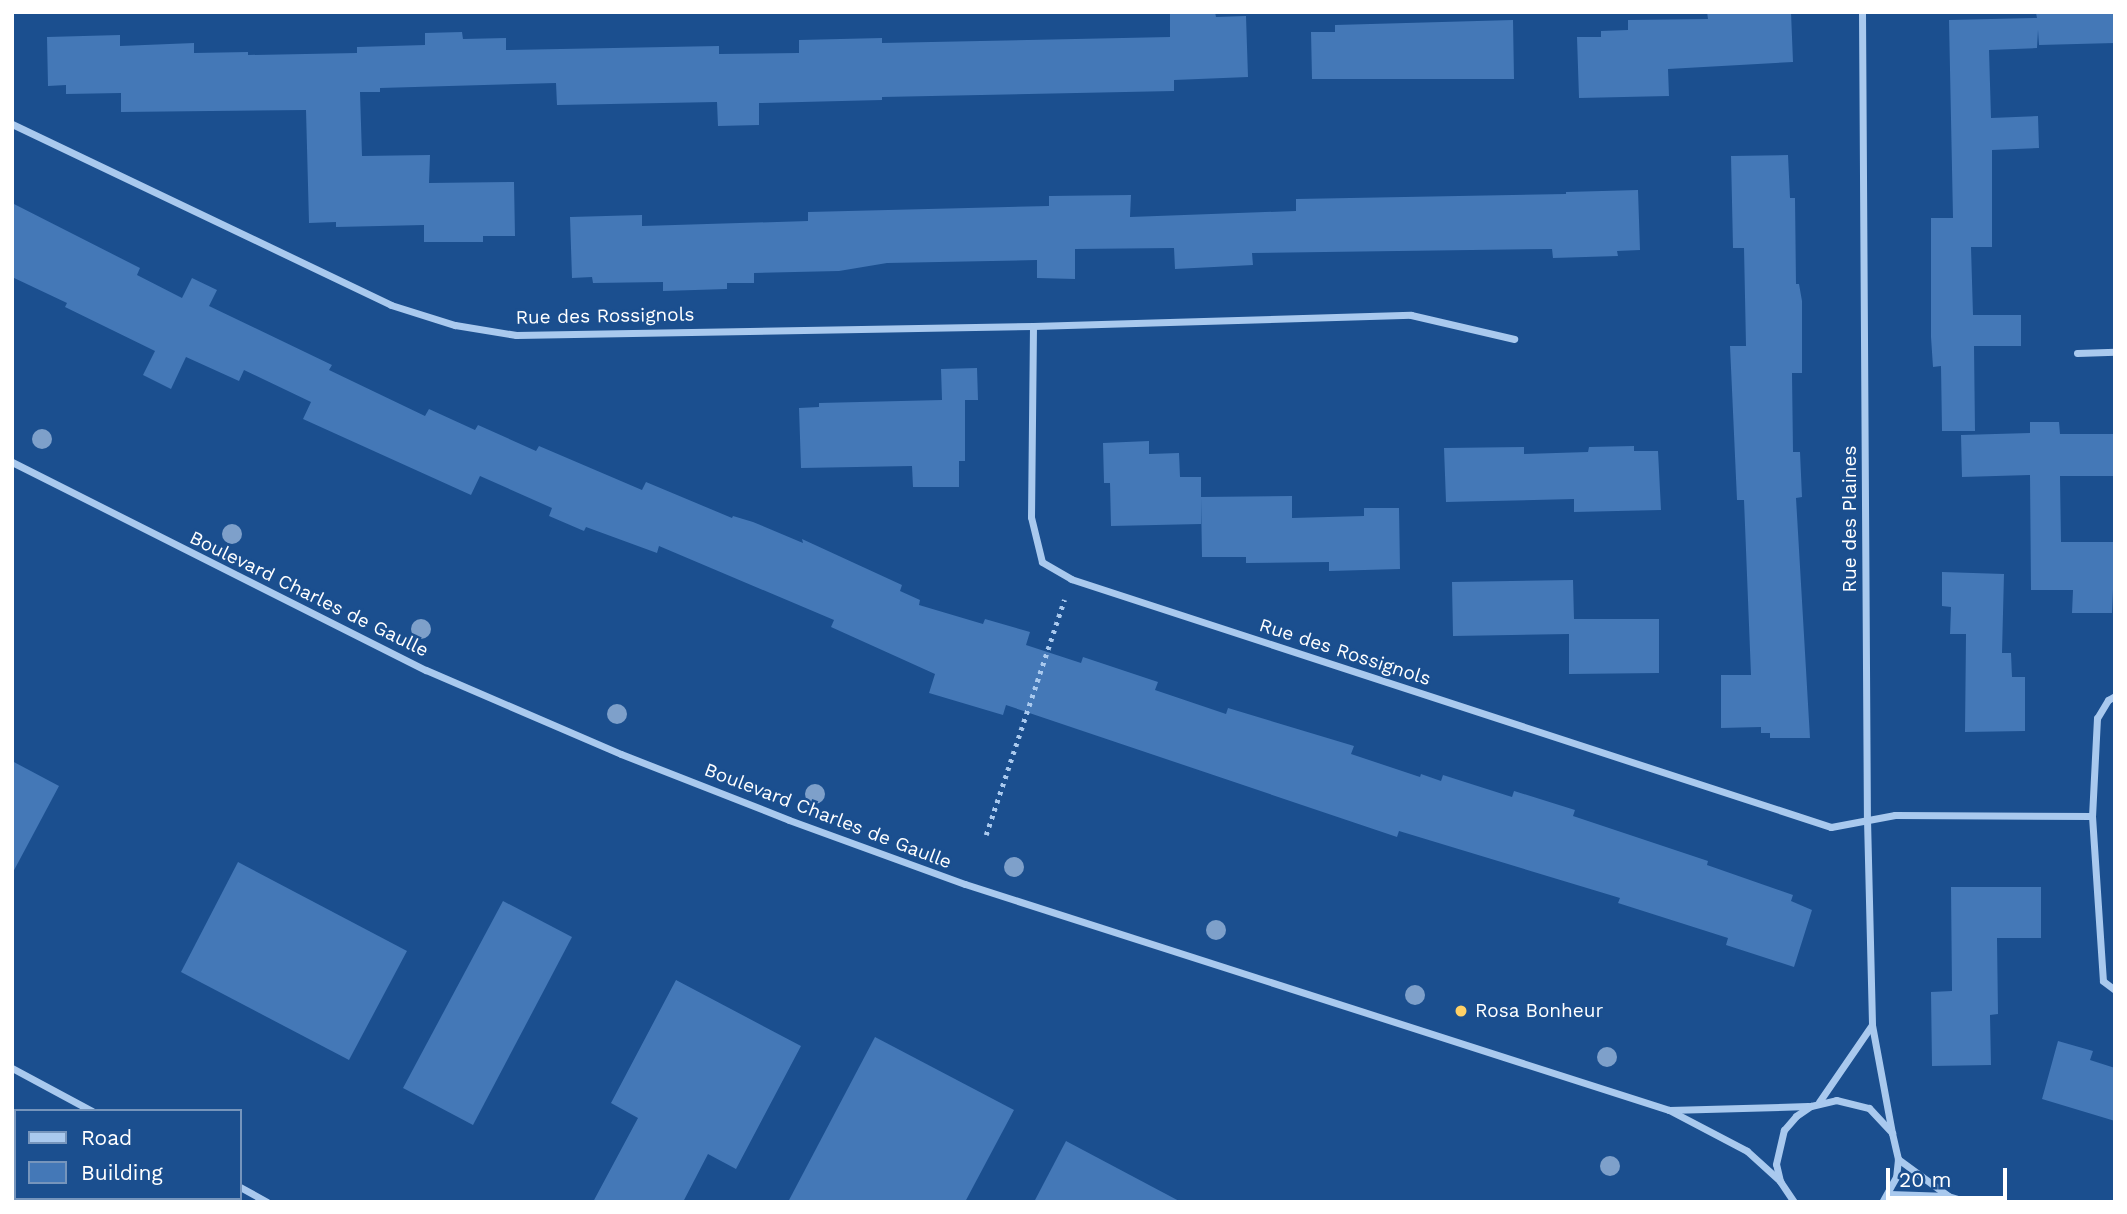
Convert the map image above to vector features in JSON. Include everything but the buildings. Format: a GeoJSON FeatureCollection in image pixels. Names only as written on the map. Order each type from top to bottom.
{"type":"FeatureCollection","features":[{"type":"Feature","properties":{"kind":"street","name":"Rue des Plaines"},"geometry":{"type":"LineString","coordinates":[[1863,12],[1867,818],[1872,1025],[1898,1159]]}},
{"type":"Feature","properties":{"kind":"street","name":"Rue des Rossignols"},"geometry":{"type":"LineString","coordinates":[[12,124],[391,305],[455,325],[516,335],[1033,326],[1411,314],[1514,340]]}},
{"type":"Feature","properties":{"kind":"street","name":"Rue des Rossignols"},"geometry":{"type":"LineString","coordinates":[[1033,326],[1031,517],[1042,562],[1071,579],[1831,827],[1867,818],[1895,815],[2092,816]]}},
{"type":"Feature","properties":{"kind":"street"},"geometry":{"type":"LineString","coordinates":[[2077,353],[2115,352]]}},
{"type":"Feature","properties":{"kind":"street","name":"Boulevard Charles de Gaulle"},"geometry":{"type":"LineString","coordinates":[[12,462],[426,670],[621,754],[789,820],[965,884],[1669,1110],[1747,1152],[1780,1181],[1794,1202]]}},
{"type":"Feature","properties":{"kind":"street"},"geometry":{"type":"LineString","coordinates":[[2115,696],[2108,700],[2097,718],[2092,816],[2103,981],[2115,990]]}},
{"type":"Feature","properties":{"kind":"street"},"geometry":{"type":"LineString","coordinates":[[1819,1102],[1872,1025]]}},
{"type":"Feature","properties":{"kind":"street"},"geometry":{"type":"LineString","coordinates":[[12,1068],[88,1109]]}},
{"type":"Feature","properties":{"kind":"street"},"geometry":{"type":"LineString","coordinates":[[1780,1181],[1776,1164],[1784,1130],[1796,1116],[1819,1102],[1836,1100],[1861,1105],[1882,1119],[1892,1133]]}},
{"type":"Feature","properties":{"kind":"street","name":"Boulevard Charles de Gaulle"},"geometry":{"type":"LineString","coordinates":[[1669,1110],[1724,1111],[1811,1106]]}},
{"type":"Feature","properties":{"kind":"street"},"geometry":{"type":"LineString","coordinates":[[1882,1202],[1889,1194],[1896,1177],[1898,1159]]}},
{"type":"Feature","properties":{"kind":"street"},"geometry":{"type":"LineString","coordinates":[[1898,1159],[1948,1196]]}},
{"type":"Feature","properties":{"kind":"street"},"geometry":{"type":"LineString","coordinates":[[242,1188],[267,1202]]}},
{"type":"Feature","properties":{"kind":"street"},"geometry":{"type":"LineString","coordinates":[[1889,1194],[1948,1196],[1968,1202]]}},
{"type":"Feature","properties":{"kind":"path"},"geometry":{"type":"LineString","coordinates":[[986,835],[1071,579]]}},
{"type":"Feature","properties":{"kind":"place","name":"Rosa Bonheur"},"geometry":{"type":"Point","coordinates":[1461,1011]}}]}
